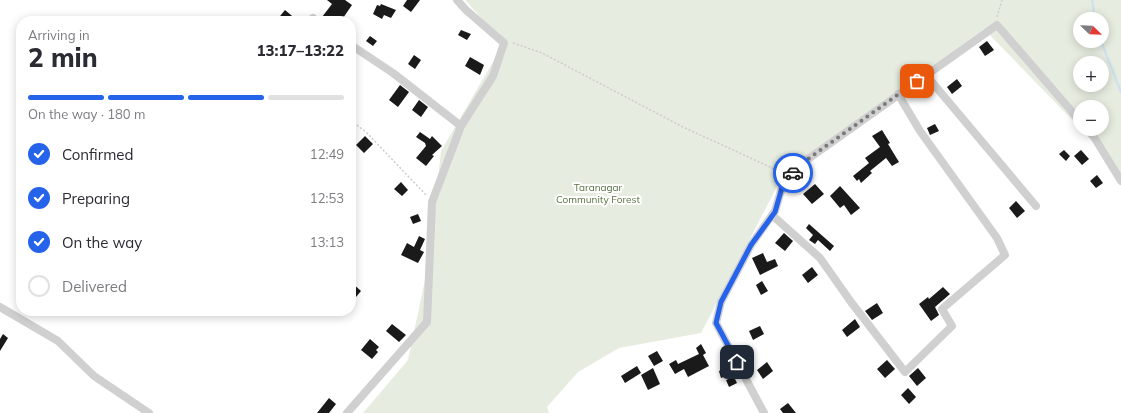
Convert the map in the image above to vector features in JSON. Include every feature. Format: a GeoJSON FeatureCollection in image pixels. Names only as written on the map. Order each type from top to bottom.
{"type":"FeatureCollection","features":[{"type":"Feature","properties":{"kind":"street"},"geometry":{"type":"LineString","coordinates":[[347,413],[427,322],[432,202],[461,126],[493,76],[504,43],[466,10],[457,0]]}},
{"type":"Feature","properties":{"kind":"street"},"geometry":{"type":"LineString","coordinates":[[764,413],[716,323],[721,302],[751,245],[772,215],[783,184],[801,164],[997,25],[1073,114]]}},
{"type":"Feature","properties":{"kind":"street"},"geometry":{"type":"LineString","coordinates":[[356,48],[393,73],[461,126]]}},
{"type":"Feature","properties":{"kind":"street"},"geometry":{"type":"LineString","coordinates":[[926,75],[1036,206]]}},
{"type":"Feature","properties":{"kind":"street"},"geometry":{"type":"LineString","coordinates":[[772,215],[820,258],[851,302],[905,372],[952,326],[942,308],[1005,256],[997,238],[920,131],[898,94]]}},
{"type":"Feature","properties":{"kind":"street"},"geometry":{"type":"LineString","coordinates":[[1093,136],[1121,181]]}},
{"type":"Feature","properties":{"kind":"street"},"geometry":{"type":"LineString","coordinates":[[0,307],[58,340],[94,376],[149,413]]}},
{"type":"Feature","properties":{"kind":"path"},"geometry":{"type":"LineString","coordinates":[[997,25],[998,9],[1002,0]]}},
{"type":"Feature","properties":{"kind":"path"},"geometry":{"type":"LineString","coordinates":[[504,43],[514,43],[542,53],[683,127],[790,176]]}},
{"type":"Feature","properties":{"kind":"path"},"geometry":{"type":"LineString","coordinates":[[357,125],[367,133],[432,202]]}},
{"type":"Feature","properties":{"kind":"green space","name":"Taranagar Community Forest"},"geometry":{"type":"Polygon","coordinates":[[[465,0],[1121,0],[1121,181],[1110,159],[1088,136],[1109,136],[1109,100],[1073,100],[1073,121],[984,29],[783,175],[701,333],[619,348],[578,372],[547,407],[549,413],[363,413],[408,360],[430,257],[441,151],[504,43],[465,0]]]}},
{"type":"Feature","properties":{"kind":"building"},"geometry":{"type":"Polygon","coordinates":[[[327,0],[345,0],[352,5],[344,16],[323,16],[332,4],[327,0]]]}},
{"type":"Feature","properties":{"kind":"building"},"geometry":{"type":"Polygon","coordinates":[[[407,0],[420,0],[411,12],[403,6],[407,0]]]}},
{"type":"Feature","properties":{"kind":"building"},"geometry":{"type":"Polygon","coordinates":[[[381,4],[396,10],[391,18],[384,15],[382,19],[373,14],[377,5],[380,6],[381,4]]]}},
{"type":"Feature","properties":{"kind":"building"},"geometry":{"type":"Polygon","coordinates":[[[285,10],[292,16],[280,16],[285,10]]]}},
{"type":"Feature","properties":{"kind":"building"},"geometry":{"type":"Polygon","coordinates":[[[461,30],[471,34],[467,40],[458,35],[461,30]]]}},
{"type":"Feature","properties":{"kind":"building"},"geometry":{"type":"Polygon","coordinates":[[[370,36],[377,41],[373,46],[366,41],[370,36]]]}},
{"type":"Feature","properties":{"kind":"building"},"geometry":{"type":"Polygon","coordinates":[[[987,41],[994,50],[985,56],[979,47],[987,41]]]}},
{"type":"Feature","properties":{"kind":"building"},"geometry":{"type":"Polygon","coordinates":[[[414,55],[421,60],[415,69],[408,64],[414,55]]]}},
{"type":"Feature","properties":{"kind":"building"},"geometry":{"type":"Polygon","coordinates":[[[470,57],[484,65],[480,75],[465,66],[470,57]]]}},
{"type":"Feature","properties":{"kind":"building"},"geometry":{"type":"Polygon","coordinates":[[[957,79],[962,86],[952,94],[947,87],[957,79]]]}},
{"type":"Feature","properties":{"kind":"building"},"geometry":{"type":"Polygon","coordinates":[[[400,85],[409,92],[398,107],[389,100],[400,85]]]}},
{"type":"Feature","properties":{"kind":"building"},"geometry":{"type":"Polygon","coordinates":[[[419,100],[428,107],[421,117],[412,110],[419,100]]]}},
{"type":"Feature","properties":{"kind":"building"},"geometry":{"type":"Polygon","coordinates":[[[935,124],[939,131],[930,135],[927,128],[935,124]]]}},
{"type":"Feature","properties":{"kind":"building"},"geometry":{"type":"Polygon","coordinates":[[[882,130],[890,143],[888,144],[899,162],[892,166],[886,158],[870,171],[872,173],[861,183],[859,179],[857,181],[853,176],[869,163],[865,158],[880,147],[872,136],[882,130]]]}},
{"type":"Feature","properties":{"kind":"building"},"geometry":{"type":"Polygon","coordinates":[[[420,132],[430,139],[432,136],[442,146],[432,155],[434,156],[426,166],[416,158],[426,146],[425,143],[416,137],[420,132]]]}},
{"type":"Feature","properties":{"kind":"building"},"geometry":{"type":"Polygon","coordinates":[[[365,136],[373,144],[364,153],[356,145],[365,136]]]}},
{"type":"Feature","properties":{"kind":"building"},"geometry":{"type":"Polygon","coordinates":[[[1064,150],[1070,156],[1066,161],[1059,154],[1064,150]]]}},
{"type":"Feature","properties":{"kind":"building"},"geometry":{"type":"Polygon","coordinates":[[[1081,150],[1089,159],[1082,165],[1074,156],[1081,150]]]}},
{"type":"Feature","properties":{"kind":"building"},"geometry":{"type":"Polygon","coordinates":[[[1097,175],[1103,183],[1096,188],[1090,181],[1097,175]]]}},
{"type":"Feature","properties":{"kind":"building"},"geometry":{"type":"Polygon","coordinates":[[[401,182],[408,190],[402,196],[394,189],[401,182]]]}},
{"type":"Feature","properties":{"kind":"building"},"geometry":{"type":"Polygon","coordinates":[[[815,184],[824,194],[812,204],[803,194],[815,184]]]}},
{"type":"Feature","properties":{"kind":"building"},"geometry":{"type":"Polygon","coordinates":[[[840,186],[860,208],[851,215],[844,205],[840,208],[830,196],[840,186]]]}},
{"type":"Feature","properties":{"kind":"building"},"geometry":{"type":"Polygon","coordinates":[[[1016,201],[1025,211],[1017,218],[1009,208],[1016,201]]]}},
{"type":"Feature","properties":{"kind":"building"},"geometry":{"type":"Polygon","coordinates":[[[418,214],[421,221],[413,224],[410,217],[418,214]]]}},
{"type":"Feature","properties":{"kind":"building"},"geometry":{"type":"Polygon","coordinates":[[[809,224],[834,246],[830,251],[818,240],[815,244],[809,240],[813,235],[806,228],[809,224]]]}},
{"type":"Feature","properties":{"kind":"building"},"geometry":{"type":"Polygon","coordinates":[[[784,233],[793,241],[785,251],[775,243],[784,233]]]}},
{"type":"Feature","properties":{"kind":"building"},"geometry":{"type":"Polygon","coordinates":[[[419,236],[425,239],[420,250],[424,252],[418,263],[401,255],[407,243],[414,247],[419,236]]]}},
{"type":"Feature","properties":{"kind":"building"},"geometry":{"type":"Polygon","coordinates":[[[763,253],[767,262],[775,259],[778,266],[760,275],[752,258],[763,253]]]}},
{"type":"Feature","properties":{"kind":"building"},"geometry":{"type":"Polygon","coordinates":[[[812,267],[818,275],[808,283],[802,275],[812,267]]]}},
{"type":"Feature","properties":{"kind":"building"},"geometry":{"type":"Polygon","coordinates":[[[762,281],[768,291],[761,295],[756,285],[762,281]]]}},
{"type":"Feature","properties":{"kind":"building"},"geometry":{"type":"Polygon","coordinates":[[[356,286],[361,291],[356,297],[356,286]]]}},
{"type":"Feature","properties":{"kind":"building"},"geometry":{"type":"Polygon","coordinates":[[[943,287],[950,294],[935,307],[939,315],[931,321],[919,304],[928,297],[929,299],[943,287]]]}},
{"type":"Feature","properties":{"kind":"building"},"geometry":{"type":"Polygon","coordinates":[[[877,303],[883,313],[872,320],[865,311],[877,303]]]}},
{"type":"Feature","properties":{"kind":"building"},"geometry":{"type":"Polygon","coordinates":[[[855,319],[860,327],[847,337],[842,330],[855,319]]]}},
{"type":"Feature","properties":{"kind":"building"},"geometry":{"type":"Polygon","coordinates":[[[392,324],[406,335],[399,342],[386,331],[392,324]]]}},
{"type":"Feature","properties":{"kind":"building"},"geometry":{"type":"Polygon","coordinates":[[[760,326],[764,334],[753,340],[749,331],[760,326]]]}},
{"type":"Feature","properties":{"kind":"building"},"geometry":{"type":"Polygon","coordinates":[[[3,334],[8,338],[0,351],[0,339],[3,334]]]}},
{"type":"Feature","properties":{"kind":"building"},"geometry":{"type":"Polygon","coordinates":[[[370,339],[379,347],[376,350],[378,352],[372,359],[361,350],[370,339]]]}},
{"type":"Feature","properties":{"kind":"building"},"geometry":{"type":"Polygon","coordinates":[[[701,344],[706,353],[703,355],[709,366],[688,377],[684,369],[675,374],[669,364],[676,360],[678,364],[699,354],[696,348],[701,344]]]}},
{"type":"Feature","properties":{"kind":"building"},"geometry":{"type":"Polygon","coordinates":[[[657,351],[663,361],[654,366],[648,356],[657,351]]]}},
{"type":"Feature","properties":{"kind":"building"},"geometry":{"type":"Polygon","coordinates":[[[887,360],[895,369],[885,378],[877,369],[887,360]]]}},
{"type":"Feature","properties":{"kind":"building"},"geometry":{"type":"Polygon","coordinates":[[[767,362],[773,371],[763,379],[757,370],[767,362]]]}},
{"type":"Feature","properties":{"kind":"building"},"geometry":{"type":"Polygon","coordinates":[[[637,366],[641,373],[625,383],[621,376],[637,366]]]}},
{"type":"Feature","properties":{"kind":"building"},"geometry":{"type":"Polygon","coordinates":[[[653,368],[660,384],[648,390],[641,375],[653,368]]]}},
{"type":"Feature","properties":{"kind":"building"},"geometry":{"type":"Polygon","coordinates":[[[726,368],[728,375],[721,378],[719,371],[726,368]]]}},
{"type":"Feature","properties":{"kind":"building"},"geometry":{"type":"Polygon","coordinates":[[[918,368],[926,378],[917,386],[909,376],[918,368]]]}},
{"type":"Feature","properties":{"kind":"building"},"geometry":{"type":"Polygon","coordinates":[[[734,377],[737,383],[729,387],[726,380],[734,377]]]}},
{"type":"Feature","properties":{"kind":"building"},"geometry":{"type":"Polygon","coordinates":[[[908,388],[916,397],[909,404],[901,395],[908,388]]]}},
{"type":"Feature","properties":{"kind":"building"},"geometry":{"type":"Polygon","coordinates":[[[329,398],[336,404],[329,413],[317,413],[329,398]]]}},
{"type":"Feature","properties":{"kind":"building"},"geometry":{"type":"Polygon","coordinates":[[[788,403],[796,413],[783,413],[780,409],[788,403]]]}},
{"type":"Feature","properties":{"kind":"waterway"},"geometry":{"type":"LineString","coordinates":[[1092,0],[1094,12]]}},
{"type":"Feature","properties":{"kind":"waterway"},"geometry":{"type":"LineString","coordinates":[[1104,48],[1121,92]]}},
{"type":"Feature","properties":{"kind":"way so far"},"geometry":{"type":"LineString","coordinates":[[793,173],[801,164],[917,81]]}},
{"type":"Feature","properties":{"kind":"route"},"geometry":{"type":"LineString","coordinates":[[737,362],[716,323],[721,302],[751,245],[775,212],[783,184],[793,173]]}}]}
